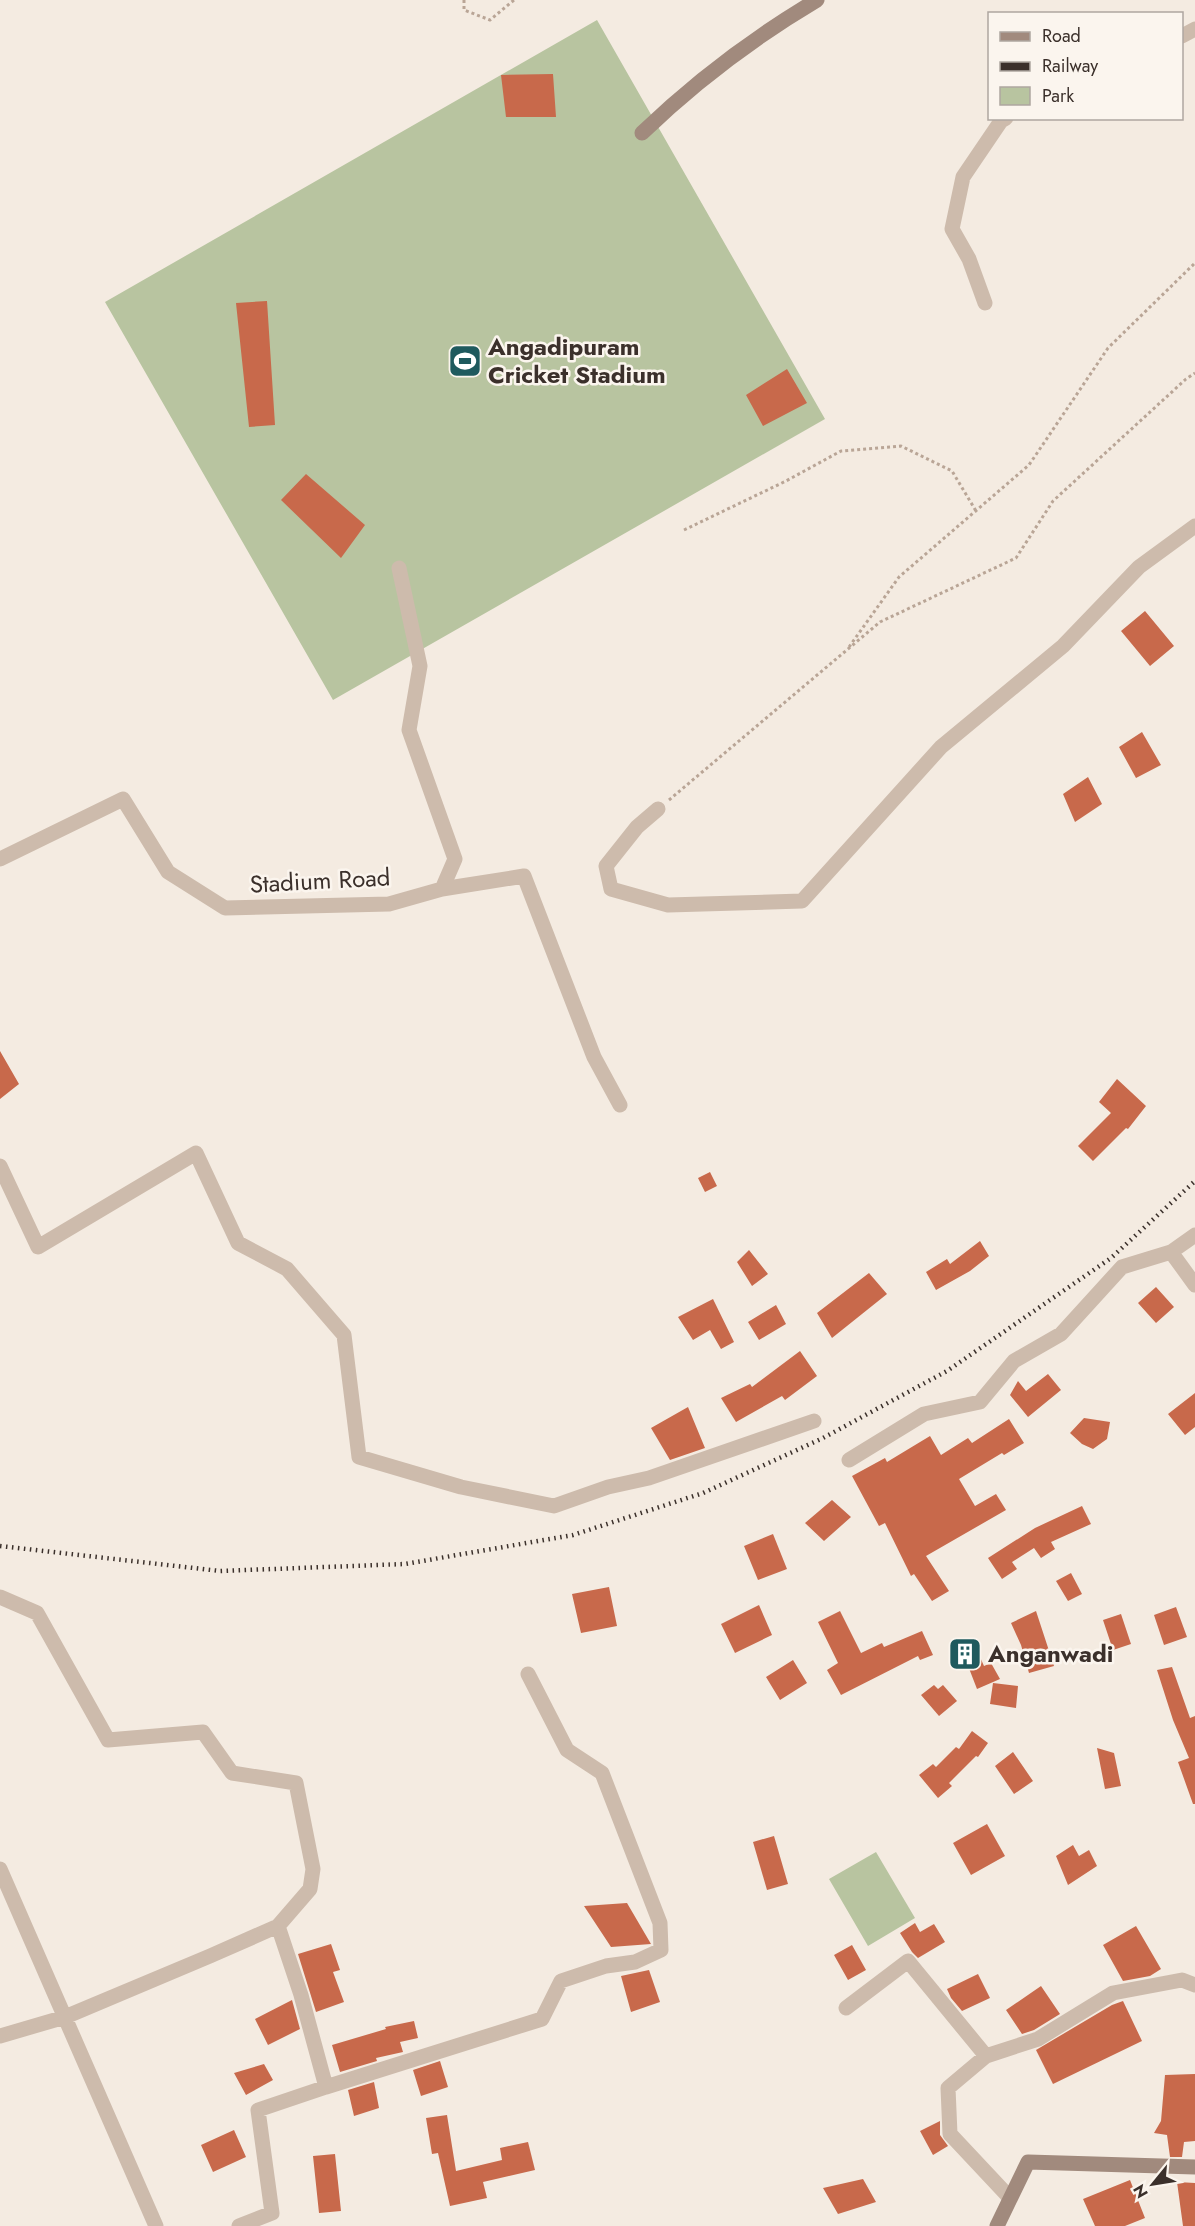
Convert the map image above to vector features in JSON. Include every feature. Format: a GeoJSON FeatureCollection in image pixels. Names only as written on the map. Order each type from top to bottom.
{"type":"FeatureCollection","features":[{"type":"Feature","properties":{"kind":"street"},"geometry":{"type":"LineString","coordinates":[[642,133],[679,97],[722,63],[774,26],[817,0]]}},
{"type":"Feature","properties":{"kind":"street"},"geometry":{"type":"LineString","coordinates":[[985,303],[969,258],[952,230],[963,177],[1003,120]]}},
{"type":"Feature","properties":{"kind":"street"},"geometry":{"type":"LineString","coordinates":[[658,809],[637,827],[606,866],[611,889],[668,905],[802,901],[941,747],[1063,646],[1139,567],[1195,526]]}},
{"type":"Feature","properties":{"kind":"street"},"geometry":{"type":"LineString","coordinates":[[399,568],[420,666],[409,730],[455,859],[442,889]]}},
{"type":"Feature","properties":{"kind":"street","name":"Stadium Road"},"geometry":{"type":"LineString","coordinates":[[0,859],[123,799],[168,872],[225,908],[389,904],[442,889]]}},
{"type":"Feature","properties":{"kind":"street"},"geometry":{"type":"LineString","coordinates":[[442,889],[524,876],[594,1057],[620,1106]]}},
{"type":"Feature","properties":{"kind":"street"},"geometry":{"type":"LineString","coordinates":[[0,1167],[38,1247],[196,1153],[238,1243],[286,1269],[344,1335],[359,1458],[460,1487],[554,1506],[608,1487],[649,1478],[814,1421]]}},
{"type":"Feature","properties":{"kind":"street"},"geometry":{"type":"LineString","coordinates":[[849,1460],[924,1414],[980,1402],[1014,1361],[1061,1334],[1122,1266],[1171,1252],[1195,1234]]}},
{"type":"Feature","properties":{"kind":"street"},"geometry":{"type":"LineString","coordinates":[[1171,1252],[1195,1286]]}},
{"type":"Feature","properties":{"kind":"street"},"geometry":{"type":"LineString","coordinates":[[0,1596],[37,1613],[108,1740],[203,1732],[232,1773],[296,1783],[313,1869],[310,1889],[278,1926],[65,2017],[0,2036]]}},
{"type":"Feature","properties":{"kind":"street"},"geometry":{"type":"LineString","coordinates":[[239,2226],[272,2212],[258,2110],[542,2019],[561,1981],[606,1966],[635,1962],[661,1950],[660,1923],[602,1773],[567,1750],[528,1674]]}},
{"type":"Feature","properties":{"kind":"street"},"geometry":{"type":"LineString","coordinates":[[0,1869],[156,2226]]}},
{"type":"Feature","properties":{"kind":"street"},"geometry":{"type":"LineString","coordinates":[[278,1926],[301,1995],[326,2087]]}},
{"type":"Feature","properties":{"kind":"street"},"geometry":{"type":"LineString","coordinates":[[846,2008],[908,1961],[986,2056]]}},
{"type":"Feature","properties":{"kind":"street"},"geometry":{"type":"LineString","coordinates":[[1010,2198],[950,2133],[948,2088],[986,2056],[1038,2039],[1113,1993],[1182,1980],[1195,1985]]}},
{"type":"Feature","properties":{"kind":"street"},"geometry":{"type":"LineString","coordinates":[[997,2226],[1028,2162],[1195,2167]]}},
{"type":"Feature","properties":{"kind":"path"},"geometry":{"type":"LineString","coordinates":[[464,0],[464,10],[490,20],[514,0]]}},
{"type":"Feature","properties":{"kind":"path"},"geometry":{"type":"LineString","coordinates":[[846,651],[900,577],[1029,465],[1108,348],[1195,264]]}},
{"type":"Feature","properties":{"kind":"path"},"geometry":{"type":"LineString","coordinates":[[658,809],[880,622],[1016,558],[1053,501],[1195,373]]}},
{"type":"Feature","properties":{"kind":"path"},"geometry":{"type":"LineString","coordinates":[[684,530],[842,451],[901,446],[952,471],[976,511]]}},
{"type":"Feature","properties":{"kind":"green space","name":"Angadipuram Cricket Stadium"},"geometry":{"type":"Polygon","coordinates":[[[597,20],[825,419],[333,700],[105,302],[597,20]]]}},
{"type":"Feature","properties":{"kind":"green space"},"geometry":{"type":"Polygon","coordinates":[[[876,1852],[915,1918],[868,1946],[829,1879],[876,1852]]]}},
{"type":"Feature","properties":{"kind":"building"},"geometry":{"type":"Polygon","coordinates":[[[553,74],[556,117],[506,117],[501,75],[553,74]]]}},
{"type":"Feature","properties":{"kind":"building"},"geometry":{"type":"Polygon","coordinates":[[[267,301],[275,425],[249,427],[236,303],[267,301]]]}},
{"type":"Feature","properties":{"kind":"building"},"geometry":{"type":"Polygon","coordinates":[[[787,369],[807,403],[763,426],[746,395],[787,369]]]}},
{"type":"Feature","properties":{"kind":"building"},"geometry":{"type":"Polygon","coordinates":[[[306,474],[365,525],[341,558],[281,500],[306,474]]]}},
{"type":"Feature","properties":{"kind":"building"},"geometry":{"type":"Polygon","coordinates":[[[1145,611],[1174,646],[1150,666],[1121,631],[1145,611]]]}},
{"type":"Feature","properties":{"kind":"building"},"geometry":{"type":"Polygon","coordinates":[[[1142,732],[1161,765],[1136,778],[1119,747],[1142,732]]]}},
{"type":"Feature","properties":{"kind":"building"},"geometry":{"type":"Polygon","coordinates":[[[1088,777],[1102,804],[1075,822],[1063,794],[1088,777]]]}},
{"type":"Feature","properties":{"kind":"building"},"geometry":{"type":"Polygon","coordinates":[[[0,1051],[19,1084],[0,1099],[0,1051]]]}},
{"type":"Feature","properties":{"kind":"building"},"geometry":{"type":"Polygon","coordinates":[[[1117,1079],[1146,1106],[1128,1129],[1126,1128],[1093,1161],[1078,1146],[1111,1113],[1099,1102],[1117,1079]]]}},
{"type":"Feature","properties":{"kind":"building"},"geometry":{"type":"Polygon","coordinates":[[[710,1172],[717,1186],[705,1192],[698,1178],[710,1172]]]}},
{"type":"Feature","properties":{"kind":"building"},"geometry":{"type":"Polygon","coordinates":[[[980,1241],[989,1256],[970,1271],[936,1290],[926,1272],[947,1259],[950,1264],[980,1241]]]}},
{"type":"Feature","properties":{"kind":"building"},"geometry":{"type":"Polygon","coordinates":[[[749,1250],[768,1274],[752,1286],[737,1262],[749,1250]]]}},
{"type":"Feature","properties":{"kind":"building"},"geometry":{"type":"Polygon","coordinates":[[[869,1273],[887,1294],[832,1338],[817,1313],[869,1273]]]}},
{"type":"Feature","properties":{"kind":"building"},"geometry":{"type":"Polygon","coordinates":[[[1156,1287],[1174,1307],[1156,1323],[1138,1303],[1156,1287]]]}},
{"type":"Feature","properties":{"kind":"building"},"geometry":{"type":"Polygon","coordinates":[[[713,1299],[734,1342],[721,1349],[710,1330],[693,1340],[678,1317],[713,1299]]]}},
{"type":"Feature","properties":{"kind":"building"},"geometry":{"type":"Polygon","coordinates":[[[776,1305],[786,1324],[759,1340],[748,1322],[776,1305]]]}},
{"type":"Feature","properties":{"kind":"building"},"geometry":{"type":"Polygon","coordinates":[[[800,1351],[817,1376],[785,1400],[782,1396],[736,1422],[721,1398],[750,1384],[752,1387],[800,1351]]]}},
{"type":"Feature","properties":{"kind":"building"},"geometry":{"type":"Polygon","coordinates":[[[1048,1374],[1061,1390],[1028,1417],[1010,1395],[1018,1381],[1026,1391],[1048,1374]]]}},
{"type":"Feature","properties":{"kind":"building"},"geometry":{"type":"Polygon","coordinates":[[[1195,1393],[1195,1427],[1185,1435],[1168,1414],[1195,1393]]]}},
{"type":"Feature","properties":{"kind":"building"},"geometry":{"type":"Polygon","coordinates":[[[688,1407],[705,1448],[670,1460],[651,1428],[688,1407]]]}},
{"type":"Feature","properties":{"kind":"building"},"geometry":{"type":"Polygon","coordinates":[[[1084,1418],[1110,1422],[1107,1439],[1093,1449],[1082,1444],[1070,1433],[1084,1418]]]}},
{"type":"Feature","properties":{"kind":"building"},"geometry":{"type":"Polygon","coordinates":[[[1009,1419],[1024,1443],[1004,1455],[1002,1453],[959,1479],[975,1506],[996,1494],[1006,1510],[926,1556],[949,1591],[932,1601],[914,1574],[911,1576],[885,1523],[879,1526],[852,1476],[885,1458],[887,1462],[930,1436],[941,1455],[968,1438],[972,1443],[1009,1419]]]}},
{"type":"Feature","properties":{"kind":"building"},"geometry":{"type":"Polygon","coordinates":[[[832,1500],[851,1517],[824,1541],[805,1523],[832,1500]]]}},
{"type":"Feature","properties":{"kind":"building"},"geometry":{"type":"Polygon","coordinates":[[[1082,1506],[1091,1524],[1051,1542],[1055,1549],[1041,1558],[1034,1548],[1012,1562],[1017,1569],[1002,1579],[988,1558],[1035,1528],[1082,1506]]]}},
{"type":"Feature","properties":{"kind":"building"},"geometry":{"type":"Polygon","coordinates":[[[773,1534],[787,1569],[758,1580],[744,1546],[773,1534]]]}},
{"type":"Feature","properties":{"kind":"building"},"geometry":{"type":"Polygon","coordinates":[[[1071,1573],[1082,1594],[1068,1601],[1056,1581],[1071,1573]]]}},
{"type":"Feature","properties":{"kind":"building"},"geometry":{"type":"Polygon","coordinates":[[[609,1587],[617,1626],[581,1633],[572,1594],[609,1587]]]}},
{"type":"Feature","properties":{"kind":"building"},"geometry":{"type":"Polygon","coordinates":[[[759,1605],[772,1635],[735,1653],[721,1624],[759,1605]]]}},
{"type":"Feature","properties":{"kind":"building"},"geometry":{"type":"Polygon","coordinates":[[[1176,1607],[1187,1637],[1164,1645],[1154,1615],[1176,1607]]]}},
{"type":"Feature","properties":{"kind":"building"},"geometry":{"type":"Polygon","coordinates":[[[840,1611],[861,1653],[882,1643],[884,1647],[922,1631],[933,1655],[920,1660],[918,1656],[841,1695],[827,1670],[838,1663],[818,1622],[840,1611]]]}},
{"type":"Feature","properties":{"kind":"building"},"geometry":{"type":"Polygon","coordinates":[[[1036,1611],[1054,1666],[1029,1673],[1021,1645],[1011,1623],[1036,1611]]]}},
{"type":"Feature","properties":{"kind":"building"},"geometry":{"type":"Polygon","coordinates":[[[1121,1614],[1131,1644],[1113,1650],[1103,1620],[1121,1614]]]}},
{"type":"Feature","properties":{"kind":"building"},"geometry":{"type":"Polygon","coordinates":[[[976,1648],[984,1666],[991,1663],[1000,1679],[977,1689],[965,1658],[976,1648]]]}},
{"type":"Feature","properties":{"kind":"building"},"geometry":{"type":"Polygon","coordinates":[[[793,1660],[807,1683],[780,1700],[766,1677],[793,1660]]]}},
{"type":"Feature","properties":{"kind":"building"},"geometry":{"type":"Polygon","coordinates":[[[1172,1667],[1190,1718],[1195,1716],[1195,1804],[1193,1804],[1178,1762],[1189,1758],[1173,1720],[1157,1670],[1172,1667]]]}},
{"type":"Feature","properties":{"kind":"building"},"geometry":{"type":"Polygon","coordinates":[[[993,1683],[1018,1686],[1016,1708],[990,1704],[993,1683]]]}},
{"type":"Feature","properties":{"kind":"building"},"geometry":{"type":"Polygon","coordinates":[[[934,1685],[938,1689],[943,1685],[957,1701],[939,1716],[921,1695],[934,1685]]]}},
{"type":"Feature","properties":{"kind":"building"},"geometry":{"type":"Polygon","coordinates":[[[972,1731],[988,1743],[978,1757],[976,1756],[949,1783],[952,1786],[938,1798],[919,1775],[933,1764],[936,1767],[956,1747],[959,1749],[972,1731]]]}},
{"type":"Feature","properties":{"kind":"building"},"geometry":{"type":"Polygon","coordinates":[[[1097,1748],[1114,1753],[1121,1786],[1105,1789],[1097,1748]]]}},
{"type":"Feature","properties":{"kind":"building"},"geometry":{"type":"Polygon","coordinates":[[[1013,1752],[1033,1781],[1014,1794],[995,1766],[1013,1752]]]}},
{"type":"Feature","properties":{"kind":"building"},"geometry":{"type":"Polygon","coordinates":[[[987,1824],[1005,1856],[971,1875],[953,1843],[987,1824]]]}},
{"type":"Feature","properties":{"kind":"building"},"geometry":{"type":"Polygon","coordinates":[[[774,1836],[788,1884],[767,1890],[753,1842],[774,1836]]]}},
{"type":"Feature","properties":{"kind":"building"},"geometry":{"type":"Polygon","coordinates":[[[1073,1845],[1079,1856],[1089,1850],[1097,1866],[1068,1885],[1056,1856],[1073,1845]]]}},
{"type":"Feature","properties":{"kind":"building"},"geometry":{"type":"Polygon","coordinates":[[[627,1903],[651,1944],[611,1947],[584,1906],[627,1903]]]}},
{"type":"Feature","properties":{"kind":"building"},"geometry":{"type":"Polygon","coordinates":[[[915,1923],[920,1932],[934,1924],[945,1942],[918,1958],[900,1933],[915,1923]]]}},
{"type":"Feature","properties":{"kind":"building"},"geometry":{"type":"Polygon","coordinates":[[[1136,1926],[1161,1969],[1150,1976],[1123,1981],[1103,1945],[1136,1926]]]}},
{"type":"Feature","properties":{"kind":"building"},"geometry":{"type":"Polygon","coordinates":[[[331,1944],[340,1970],[333,1972],[344,2002],[316,2012],[298,1954],[331,1944]]]}},
{"type":"Feature","properties":{"kind":"building"},"geometry":{"type":"Polygon","coordinates":[[[852,1945],[866,1970],[848,1980],[834,1955],[852,1945]]]}},
{"type":"Feature","properties":{"kind":"building"},"geometry":{"type":"Polygon","coordinates":[[[649,1970],[660,2002],[631,2012],[621,1976],[649,1970]]]}},
{"type":"Feature","properties":{"kind":"building"},"geometry":{"type":"Polygon","coordinates":[[[978,1974],[990,1998],[962,2011],[947,1989],[978,1974]]]}},
{"type":"Feature","properties":{"kind":"building"},"geometry":{"type":"Polygon","coordinates":[[[1041,1986],[1060,2014],[1034,2030],[1022,2034],[1006,2010],[1041,1986]]]}},
{"type":"Feature","properties":{"kind":"building"},"geometry":{"type":"Polygon","coordinates":[[[292,2000],[300,2029],[268,2045],[255,2019],[292,2000]]]}},
{"type":"Feature","properties":{"kind":"building"},"geometry":{"type":"Polygon","coordinates":[[[1123,2001],[1142,2041],[1053,2084],[1036,2050],[1112,2005],[1123,2001]]]}},
{"type":"Feature","properties":{"kind":"building"},"geometry":{"type":"Polygon","coordinates":[[[414,2021],[418,2038],[400,2042],[403,2052],[376,2058],[377,2061],[340,2072],[332,2045],[386,2029],[385,2027],[414,2021]]]}},
{"type":"Feature","properties":{"kind":"building"},"geometry":{"type":"Polygon","coordinates":[[[440,2061],[448,2087],[421,2096],[413,2070],[440,2061]]]}},
{"type":"Feature","properties":{"kind":"building"},"geometry":{"type":"Polygon","coordinates":[[[264,2064],[273,2080],[246,2095],[234,2073],[264,2064]]]}},
{"type":"Feature","properties":{"kind":"building"},"geometry":{"type":"Polygon","coordinates":[[[1195,2074],[1195,2141],[1184,2142],[1182,2157],[1170,2157],[1167,2135],[1154,2133],[1161,2121],[1165,2075],[1195,2074]]]}},
{"type":"Feature","properties":{"kind":"building"},"geometry":{"type":"Polygon","coordinates":[[[374,2082],[379,2108],[354,2116],[348,2090],[374,2082]]]}},
{"type":"Feature","properties":{"kind":"building"},"geometry":{"type":"Polygon","coordinates":[[[447,2115],[456,2171],[502,2160],[500,2148],[528,2142],[535,2170],[483,2182],[487,2198],[450,2206],[438,2153],[432,2154],[426,2118],[447,2115]]]}},
{"type":"Feature","properties":{"kind":"building"},"geometry":{"type":"Polygon","coordinates":[[[940,2121],[940,2135],[948,2146],[933,2155],[920,2131],[940,2121]]]}},
{"type":"Feature","properties":{"kind":"building"},"geometry":{"type":"Polygon","coordinates":[[[234,2130],[246,2157],[213,2172],[201,2145],[234,2130]]]}},
{"type":"Feature","properties":{"kind":"building"},"geometry":{"type":"Polygon","coordinates":[[[335,2154],[341,2211],[319,2213],[313,2156],[335,2154]]]}},
{"type":"Feature","properties":{"kind":"building"},"geometry":{"type":"Polygon","coordinates":[[[863,2179],[876,2202],[838,2214],[823,2188],[863,2179]]]}},
{"type":"Feature","properties":{"kind":"building"},"geometry":{"type":"Polygon","coordinates":[[[1130,2180],[1145,2218],[1125,2226],[1095,2226],[1083,2199],[1130,2180]]]}},
{"type":"Feature","properties":{"kind":"building"},"geometry":{"type":"Polygon","coordinates":[[[1177,2182],[1195,2183],[1195,2226],[1183,2226],[1177,2182]]]}},
{"type":"Feature","properties":{"kind":"railway"},"geometry":{"type":"LineString","coordinates":[[0,1546],[220,1571],[405,1564],[573,1535],[703,1493],[823,1438],[947,1371],[1111,1258],[1195,1181]]}},
{"type":"Feature","properties":{"kind":"place","name":"Angadipuram Cricket Stadium"},"geometry":{"type":"Point","coordinates":[465,361]}},
{"type":"Feature","properties":{"kind":"place","name":"Anganwadi"},"geometry":{"type":"Point","coordinates":[965,1654]}}]}
